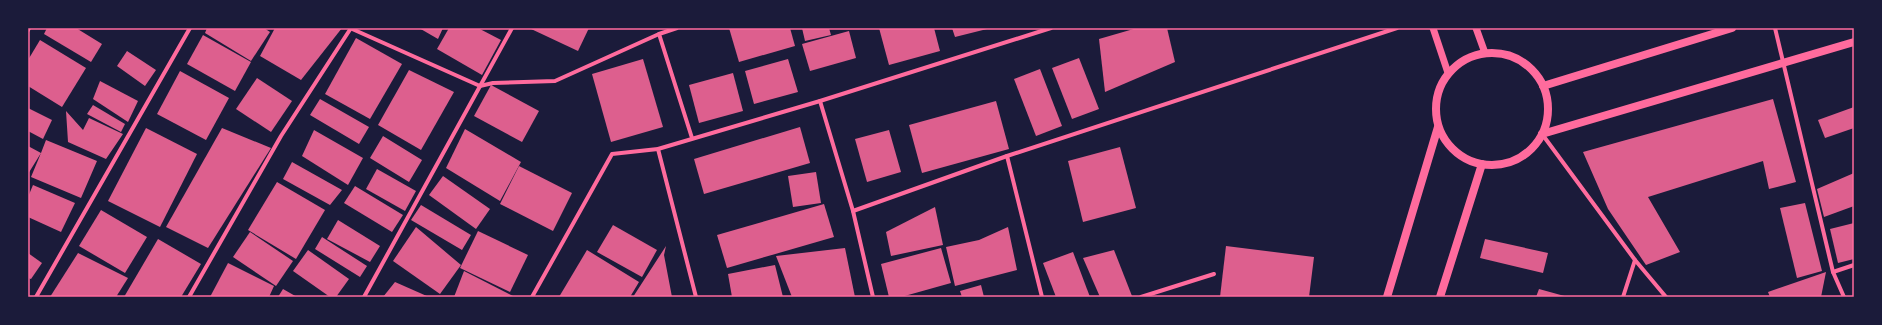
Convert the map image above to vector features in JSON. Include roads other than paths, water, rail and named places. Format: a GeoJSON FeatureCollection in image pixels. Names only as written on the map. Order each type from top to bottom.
{"type":"FeatureCollection","features":[{"type":"Feature","properties":{"kind":"main road"},"geometry":{"type":"LineString","coordinates":[[1543,86],[1732,28]]}},
{"type":"Feature","properties":{"kind":"main road"},"geometry":{"type":"LineString","coordinates":[[1542,134],[1854,42]]}},
{"type":"Feature","properties":{"kind":"main road"},"geometry":{"type":"LineString","coordinates":[[1485,53],[1502,54],[1519,59],[1533,70],[1543,86],[1548,104],[1547,122],[1542,134],[1527,153],[1506,163],[1482,164],[1464,158],[1448,145],[1438,127],[1435,108],[1438,90],[1448,73],[1465,60],[1485,53]]}},
{"type":"Feature","properties":{"kind":"main road"},"geometry":{"type":"LineString","coordinates":[[1387,297],[1438,127]]}},
{"type":"Feature","properties":{"kind":"main road"},"geometry":{"type":"LineString","coordinates":[[1440,297],[1482,164]]}},
{"type":"Feature","properties":{"kind":"street"},"geometry":{"type":"LineString","coordinates":[[36,297],[190,28]]}},
{"type":"Feature","properties":{"kind":"street"},"geometry":{"type":"LineString","coordinates":[[189,297],[281,136],[351,28],[480,86],[493,83],[555,81],[660,34],[677,28]]}},
{"type":"Feature","properties":{"kind":"street"},"geometry":{"type":"LineString","coordinates":[[364,297],[512,28]]}},
{"type":"Feature","properties":{"kind":"street"},"geometry":{"type":"LineString","coordinates":[[532,297],[612,154],[658,149],[820,101],[1051,28]]}},
{"type":"Feature","properties":{"kind":"street"},"geometry":{"type":"LineString","coordinates":[[853,211],[1007,156],[1397,28]]}},
{"type":"Feature","properties":{"kind":"street"},"geometry":{"type":"LineString","coordinates":[[1433,28],[1448,73]]}},
{"type":"Feature","properties":{"kind":"street"},"geometry":{"type":"LineString","coordinates":[[1476,28],[1485,53]]}},
{"type":"Feature","properties":{"kind":"street"},"geometry":{"type":"LineString","coordinates":[[1775,28],[1833,272],[1844,297]]}},
{"type":"Feature","properties":{"kind":"street"},"geometry":{"type":"LineString","coordinates":[[660,34],[692,138]]}},
{"type":"Feature","properties":{"kind":"street"},"geometry":{"type":"LineString","coordinates":[[820,101],[853,211],[873,297]]}},
{"type":"Feature","properties":{"kind":"street"},"geometry":{"type":"LineString","coordinates":[[1542,134],[1635,260],[1664,296]]}},
{"type":"Feature","properties":{"kind":"street"},"geometry":{"type":"LineString","coordinates":[[658,149],[696,297]]}},
{"type":"Feature","properties":{"kind":"street"},"geometry":{"type":"LineString","coordinates":[[1007,156],[1042,297]]}},
{"type":"Feature","properties":{"kind":"street"},"geometry":{"type":"LineString","coordinates":[[1623,297],[1635,260]]}},
{"type":"Feature","properties":{"kind":"street"},"geometry":{"type":"LineString","coordinates":[[1833,272],[1854,265]]}},
{"type":"Feature","properties":{"kind":"street"},"geometry":{"type":"LineString","coordinates":[[1141,297],[1214,274]]}}]}
